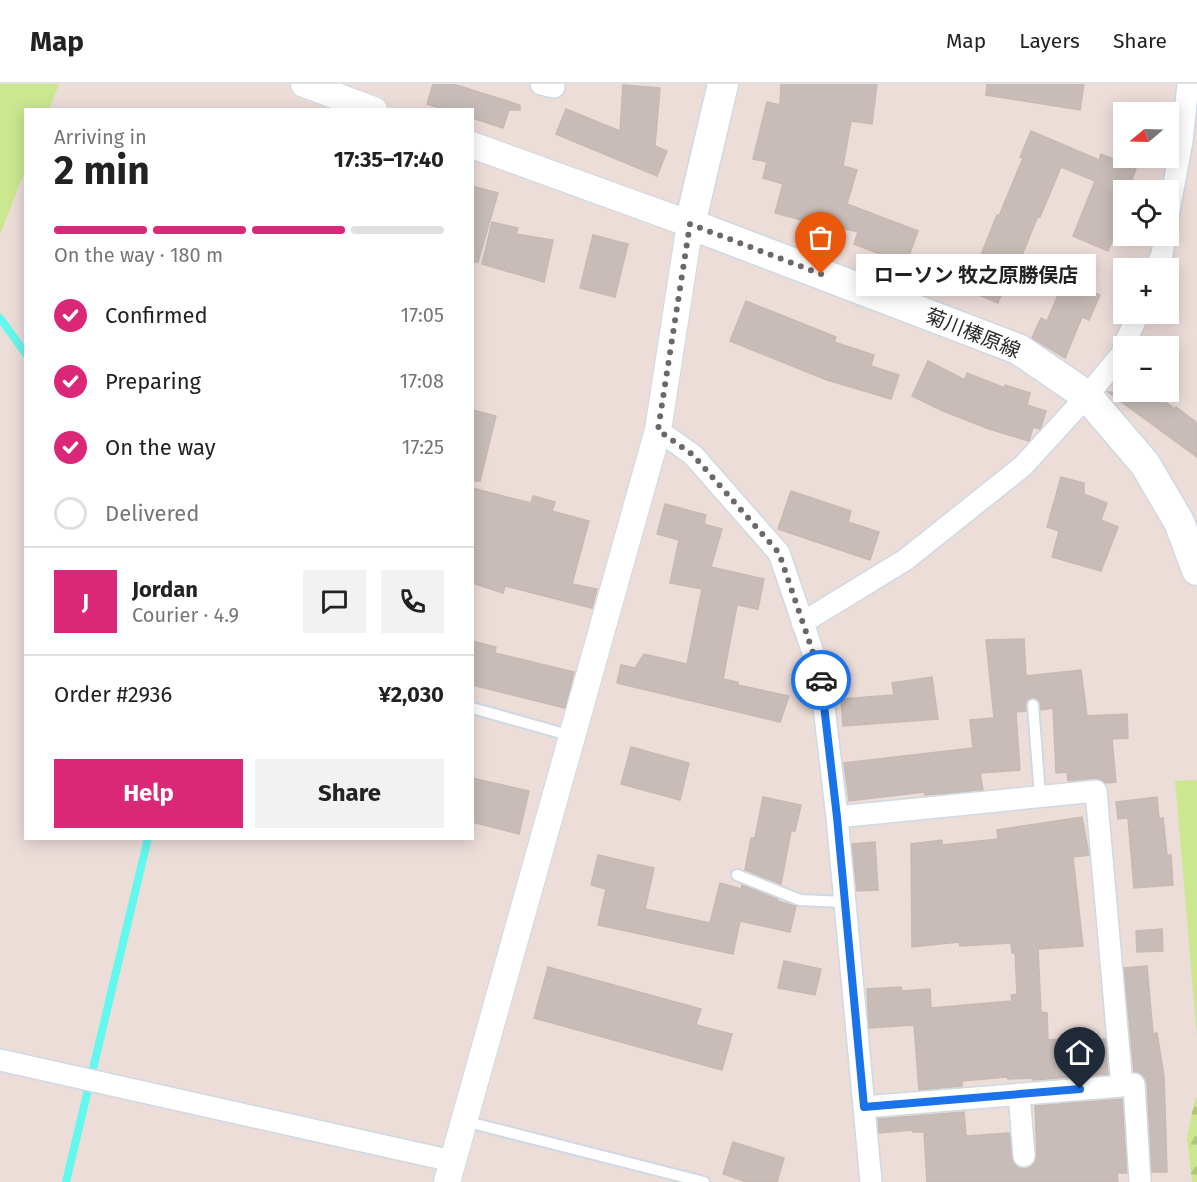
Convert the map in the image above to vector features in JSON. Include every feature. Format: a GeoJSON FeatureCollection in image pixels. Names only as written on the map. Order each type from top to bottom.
{"type":"FeatureCollection","features":[{"type":"Feature","properties":{"kind":"main road"},"geometry":{"type":"LineString","coordinates":[[690,224],[723,84]]}},
{"type":"Feature","properties":{"kind":"main road","name":"菊川榛原線"},"geometry":{"type":"LineString","coordinates":[[690,224],[1018,349],[1087,396],[1145,464],[1188,521],[1197,570]]}},
{"type":"Feature","properties":{"kind":"street"},"geometry":{"type":"LineString","coordinates":[[304,84],[369,108]]}},
{"type":"Feature","properties":{"kind":"street"},"geometry":{"type":"LineString","coordinates":[[1175,180],[1182,141],[1188,84]]}},
{"type":"Feature","properties":{"kind":"street"},"geometry":{"type":"LineString","coordinates":[[0,1060],[450,1172],[658,430],[690,224],[474,146]]}},
{"type":"Feature","properties":{"kind":"street"},"geometry":{"type":"LineString","coordinates":[[802,623],[905,560],[1023,466],[1113,365]]}},
{"type":"Feature","properties":{"kind":"street"},"geometry":{"type":"LineString","coordinates":[[658,430],[693,455],[779,553],[820,673],[837,817],[872,1182]]}},
{"type":"Feature","properties":{"kind":"street"},"geometry":{"type":"LineString","coordinates":[[837,817],[1096,791],[1122,1086]]}},
{"type":"Feature","properties":{"kind":"street"},"geometry":{"type":"LineString","coordinates":[[864,1107],[1134,1084],[1140,1182]]}},
{"type":"Feature","properties":{"kind":"street"},"geometry":{"type":"LineString","coordinates":[[1019,1094],[1024,1156]]}},
{"type":"Feature","properties":{"kind":"lane"},"geometry":{"type":"LineString","coordinates":[[1033,705],[1040,796]]}},
{"type":"Feature","properties":{"kind":"lane"},"geometry":{"type":"LineString","coordinates":[[474,709],[572,736]]}},
{"type":"Feature","properties":{"kind":"lane"},"geometry":{"type":"LineString","coordinates":[[737,875],[800,900],[845,902]]}},
{"type":"Feature","properties":{"kind":"lane"},"geometry":{"type":"LineString","coordinates":[[464,1121],[704,1182]]}},
{"type":"Feature","properties":{"kind":"green space"},"geometry":{"type":"Polygon","coordinates":[[[0,84],[59,84],[49,108],[24,108],[24,173],[0,235],[0,84]]]}},
{"type":"Feature","properties":{"kind":"green space"},"geometry":{"type":"Polygon","coordinates":[[[1197,780],[1197,1036],[1175,781],[1197,780]]]}},
{"type":"Feature","properties":{"kind":"green space"},"geometry":{"type":"Polygon","coordinates":[[[1195,1098],[1197,1098],[1197,1182],[1192,1182],[1187,1138],[1195,1098]]]}},
{"type":"Feature","properties":{"kind":"building"},"geometry":{"type":"Polygon","coordinates":[[[433,84],[453,84],[520,105],[520,110],[509,110],[503,128],[474,119],[474,108],[439,108],[427,104],[433,84]]]}},
{"type":"Feature","properties":{"kind":"building"},"geometry":{"type":"Polygon","coordinates":[[[781,84],[877,84],[872,124],[851,121],[843,166],[857,170],[847,204],[918,231],[906,264],[854,244],[858,232],[775,213],[783,184],[763,178],[767,162],[753,159],[767,102],[780,105],[781,84]]]}},
{"type":"Feature","properties":{"kind":"building"},"geometry":{"type":"Polygon","coordinates":[[[987,84],[1084,84],[1080,110],[986,95],[987,84]]]}},
{"type":"Feature","properties":{"kind":"building"},"geometry":{"type":"Polygon","coordinates":[[[623,85],[660,88],[655,146],[667,151],[657,176],[556,134],[566,109],[620,131],[623,85]]]}},
{"type":"Feature","properties":{"kind":"building"},"geometry":{"type":"Polygon","coordinates":[[[1031,131],[1099,160],[1101,154],[1113,159],[1113,168],[1136,169],[1132,180],[1113,180],[1113,239],[1108,251],[1073,236],[1095,181],[1061,167],[1022,255],[1018,254],[998,303],[963,288],[973,263],[977,265],[997,215],[999,216],[1023,158],[1020,157],[1031,131]]]}},
{"type":"Feature","properties":{"kind":"building"},"geometry":{"type":"Polygon","coordinates":[[[474,187],[498,193],[478,262],[474,262],[474,187]]]}},
{"type":"Feature","properties":{"kind":"building"},"geometry":{"type":"Polygon","coordinates":[[[492,222],[518,228],[516,234],[553,240],[544,282],[482,264],[492,222]]]}},
{"type":"Feature","properties":{"kind":"building"},"geometry":{"type":"Polygon","coordinates":[[[593,235],[628,244],[615,297],[580,288],[593,235]]]}},
{"type":"Feature","properties":{"kind":"building"},"geometry":{"type":"Polygon","coordinates":[[[1064,281],[1100,295],[1089,320],[1082,317],[1065,358],[1032,338],[1041,318],[1047,321],[1064,281]]]}},
{"type":"Feature","properties":{"kind":"building"},"geometry":{"type":"Polygon","coordinates":[[[746,301],[836,337],[834,342],[874,355],[871,366],[899,375],[891,399],[827,380],[730,341],[746,301]]]}},
{"type":"Feature","properties":{"kind":"building"},"geometry":{"type":"Polygon","coordinates":[[[928,361],[965,380],[967,373],[1005,388],[1005,385],[1030,393],[1027,405],[1046,411],[1040,429],[1033,427],[1029,441],[989,429],[912,396],[928,361]]]}},
{"type":"Feature","properties":{"kind":"building"},"geometry":{"type":"Polygon","coordinates":[[[1122,402],[1166,402],[1175,409],[1176,407],[1197,423],[1197,457],[1122,402]]]}},
{"type":"Feature","properties":{"kind":"building"},"geometry":{"type":"Polygon","coordinates":[[[474,410],[496,416],[480,481],[474,481],[474,410]]]}},
{"type":"Feature","properties":{"kind":"building"},"geometry":{"type":"Polygon","coordinates":[[[1061,477],[1084,483],[1084,494],[1107,503],[1101,520],[1118,527],[1101,571],[1052,557],[1059,531],[1047,527],[1061,477]]]}},
{"type":"Feature","properties":{"kind":"building"},"geometry":{"type":"Polygon","coordinates":[[[474,489],[531,503],[533,496],[555,502],[552,511],[589,521],[572,584],[597,589],[592,608],[505,586],[503,593],[474,584],[474,489]]]}},
{"type":"Feature","properties":{"kind":"building"},"geometry":{"type":"Polygon","coordinates":[[[791,491],[851,511],[848,522],[879,532],[870,560],[778,529],[791,491]]]}},
{"type":"Feature","properties":{"kind":"building"},"geometry":{"type":"Polygon","coordinates":[[[665,504],[706,515],[704,524],[722,529],[711,567],[764,579],[758,609],[737,605],[723,679],[738,682],[738,685],[789,696],[780,722],[617,683],[621,665],[635,668],[644,654],[687,664],[702,589],[670,583],[679,540],[657,534],[665,504]]]}},
{"type":"Feature","properties":{"kind":"building"},"geometry":{"type":"Polygon","coordinates":[[[1024,639],[1026,676],[1081,670],[1087,716],[1127,714],[1128,738],[1112,739],[1116,782],[1105,783],[1095,778],[1068,781],[1067,772],[1056,773],[1053,708],[1041,710],[1039,701],[1033,698],[1027,701],[1026,711],[1016,712],[1020,770],[980,773],[983,790],[925,795],[924,792],[849,801],[844,763],[973,748],[970,720],[994,718],[986,640],[1024,639]]]}},
{"type":"Feature","properties":{"kind":"building"},"geometry":{"type":"Polygon","coordinates":[[[474,642],[496,647],[495,653],[574,672],[565,708],[474,685],[474,642]]]}},
{"type":"Feature","properties":{"kind":"building"},"geometry":{"type":"Polygon","coordinates":[[[932,677],[938,719],[843,726],[841,699],[894,695],[892,683],[932,677]]]}},
{"type":"Feature","properties":{"kind":"building"},"geometry":{"type":"Polygon","coordinates":[[[631,747],[689,763],[680,800],[621,784],[631,747]]]}},
{"type":"Feature","properties":{"kind":"building"},"geometry":{"type":"Polygon","coordinates":[[[474,778],[529,791],[519,834],[474,823],[474,778]]]}},
{"type":"Feature","properties":{"kind":"building"},"geometry":{"type":"Polygon","coordinates":[[[763,797],[801,805],[795,831],[791,831],[781,884],[745,870],[751,838],[755,838],[763,797]]]}},
{"type":"Feature","properties":{"kind":"building"},"geometry":{"type":"Polygon","coordinates":[[[1157,797],[1159,819],[1163,818],[1167,855],[1171,855],[1173,885],[1134,888],[1128,818],[1118,819],[1116,802],[1157,797]]]}},
{"type":"Feature","properties":{"kind":"building"},"geometry":{"type":"Polygon","coordinates":[[[1082,817],[1089,855],[1073,857],[1083,946],[1038,949],[1041,1012],[1047,1013],[1048,1040],[1065,1039],[1065,1043],[1105,1039],[1108,1074],[1033,1080],[1032,1078],[1008,1079],[1007,1077],[962,1081],[962,1086],[919,1090],[914,1025],[869,1028],[867,989],[901,987],[902,991],[930,989],[931,1008],[1012,1001],[1011,995],[1017,994],[1015,953],[1012,953],[1011,943],[960,946],[959,942],[912,947],[911,844],[942,840],[942,845],[998,839],[997,830],[1082,817]]]}},
{"type":"Feature","properties":{"kind":"building"},"geometry":{"type":"Polygon","coordinates":[[[875,842],[878,890],[857,891],[852,844],[875,842]]]}},
{"type":"Feature","properties":{"kind":"building"},"geometry":{"type":"Polygon","coordinates":[[[598,855],[654,868],[645,909],[710,923],[720,883],[741,889],[742,885],[778,899],[777,901],[796,906],[790,932],[740,921],[733,954],[598,925],[606,889],[591,885],[598,855]]]}},
{"type":"Feature","properties":{"kind":"building"},"geometry":{"type":"Polygon","coordinates":[[[1162,929],[1163,951],[1137,952],[1136,931],[1162,929]]]}},
{"type":"Feature","properties":{"kind":"building"},"geometry":{"type":"Polygon","coordinates":[[[784,961],[821,969],[815,995],[778,988],[784,961]]]}},
{"type":"Feature","properties":{"kind":"building"},"geometry":{"type":"Polygon","coordinates":[[[1147,966],[1153,1034],[1157,1033],[1164,1076],[1167,1172],[1152,1172],[1147,1083],[1144,1076],[1134,1072],[1124,968],[1147,966]]]}},
{"type":"Feature","properties":{"kind":"building"},"geometry":{"type":"Polygon","coordinates":[[[548,967],[701,1009],[696,1025],[732,1034],[722,1070],[534,1018],[548,967]]]}},
{"type":"Feature","properties":{"kind":"building"},"geometry":{"type":"Polygon","coordinates":[[[1122,1099],[1127,1173],[1117,1173],[1118,1182],[927,1182],[924,1132],[913,1132],[912,1130],[879,1133],[878,1119],[964,1112],[966,1136],[1009,1133],[1013,1163],[1019,1168],[1026,1169],[1032,1166],[1037,1156],[1035,1106],[1122,1099]]]}},
{"type":"Feature","properties":{"kind":"building"},"geometry":{"type":"Polygon","coordinates":[[[733,1142],[784,1158],[777,1182],[747,1182],[723,1174],[733,1142]]]}},
{"type":"Feature","properties":{"kind":"waterway"},"geometry":{"type":"LineString","coordinates":[[0,318],[24,351]]}},
{"type":"Feature","properties":{"kind":"waterway"},"geometry":{"type":"LineString","coordinates":[[66,1182],[148,840]]}},
{"type":"Feature","properties":{"kind":"way so far"},"geometry":{"type":"LineString","coordinates":[[821,274],[690,224],[658,430],[693,455],[779,553],[821,680]]}},
{"type":"Feature","properties":{"kind":"place","name":"ローソン 牧之原勝俣店"},"geometry":{"type":"Point","coordinates":[821,274]}},
{"type":"Feature","properties":{"kind":"route"},"geometry":{"type":"LineString","coordinates":[[821,680],[837,817],[864,1107],[1080,1089]]}}]}
